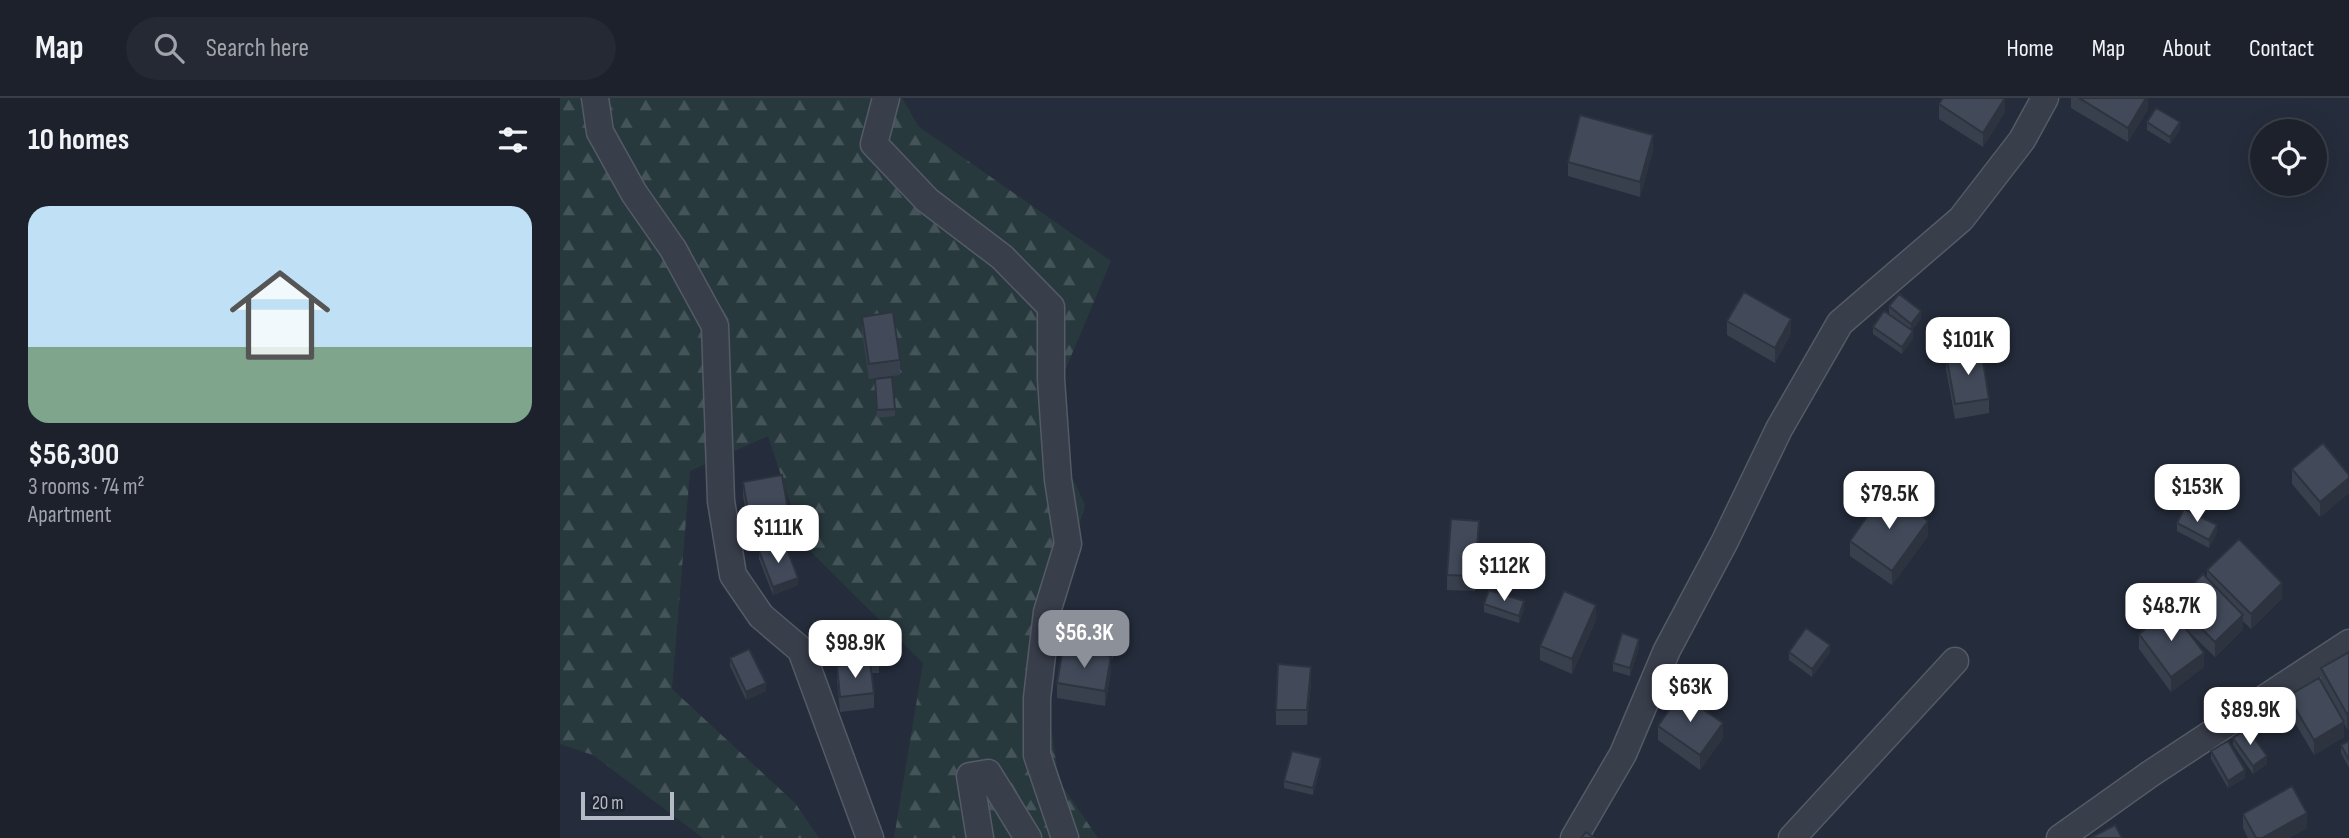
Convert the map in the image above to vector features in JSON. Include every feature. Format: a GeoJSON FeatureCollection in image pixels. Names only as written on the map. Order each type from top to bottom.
{"type":"FeatureCollection","features":[{"type":"Feature","properties":{"kind":"street"},"geometry":{"type":"LineString","coordinates":[[594,98],[600,132],[634,193],[673,249],[715,326],[721,501],[733,575],[761,615],[801,650],[870,838]]}},
{"type":"Feature","properties":{"kind":"street"},"geometry":{"type":"LineString","coordinates":[[886,98],[874,144],[927,200],[1002,257],[1051,307],[1051,379],[1058,480],[1068,544],[1047,612],[1037,698],[1037,755],[1065,838]]}},
{"type":"Feature","properties":{"kind":"street"},"geometry":{"type":"LineString","coordinates":[[1586,833],[1667,650],[1726,541],[1779,429],[1840,323],[1961,219],[2022,140],[2045,98]]}},
{"type":"Feature","properties":{"kind":"street"},"geometry":{"type":"LineString","coordinates":[[2060,838],[2150,774],[2349,643]]}},
{"type":"Feature","properties":{"kind":"street"},"geometry":{"type":"LineString","coordinates":[[1792,838],[1955,661]]}},
{"type":"Feature","properties":{"kind":"street"},"geometry":{"type":"LineString","coordinates":[[980,838],[970,776],[988,773],[1028,838]]}},
{"type":"Feature","properties":{"kind":"green space"},"geometry":{"type":"Polygon","coordinates":[[[560,98],[902,98],[918,126],[1111,261],[1045,418],[1085,505],[1041,659],[1059,781],[1098,838],[894,838],[923,663],[804,545],[768,436],[690,471],[672,689],[795,803],[819,838],[703,838],[593,755],[560,744],[560,98]]]}},
{"type":"Feature","properties":{"kind":"building"},"geometry":{"type":"Polygon","coordinates":[[[1943,98],[2005,98],[1983,133],[1939,104],[1943,98]]]}},
{"type":"Feature","properties":{"kind":"building"},"geometry":{"type":"Polygon","coordinates":[[[2079,98],[2146,98],[2128,128],[2079,98]]]}},
{"type":"Feature","properties":{"kind":"building"},"geometry":{"type":"Polygon","coordinates":[[[2156,108],[2180,122],[2170,137],[2147,122],[2156,108]]]}},
{"type":"Feature","properties":{"kind":"building"},"geometry":{"type":"Polygon","coordinates":[[[1580,115],[1653,135],[1640,182],[1568,162],[1580,115]]]}},
{"type":"Feature","properties":{"kind":"building"},"geometry":{"type":"Polygon","coordinates":[[[1744,292],[1791,319],[1775,348],[1727,321],[1744,292]]]}},
{"type":"Feature","properties":{"kind":"building"},"geometry":{"type":"Polygon","coordinates":[[[1899,294],[1921,311],[1911,324],[1889,306],[1899,294]]]}},
{"type":"Feature","properties":{"kind":"building"},"geometry":{"type":"Polygon","coordinates":[[[1884,311],[1913,331],[1902,347],[1873,327],[1884,311]]]}},
{"type":"Feature","properties":{"kind":"building"},"geometry":{"type":"Polygon","coordinates":[[[893,312],[900,360],[869,364],[862,317],[893,312]]]}},
{"type":"Feature","properties":{"kind":"building"},"geometry":{"type":"Polygon","coordinates":[[[1981,349],[1989,399],[1955,404],[1946,355],[1981,349]]]}},
{"type":"Feature","properties":{"kind":"building"},"geometry":{"type":"Polygon","coordinates":[[[892,377],[895,409],[877,410],[875,379],[892,377]]]}},
{"type":"Feature","properties":{"kind":"building"},"geometry":{"type":"Polygon","coordinates":[[[2323,443],[2349,478],[2320,502],[2292,469],[2323,443]]]}},
{"type":"Feature","properties":{"kind":"building"},"geometry":{"type":"Polygon","coordinates":[[[782,475],[790,522],[751,528],[743,482],[782,475]]]}},
{"type":"Feature","properties":{"kind":"building"},"geometry":{"type":"Polygon","coordinates":[[[1885,491],[1928,521],[1892,571],[1850,541],[1885,491]]]}},
{"type":"Feature","properties":{"kind":"building"},"geometry":{"type":"Polygon","coordinates":[[[2184,509],[2217,525],[2209,540],[2177,523],[2184,509]]]}},
{"type":"Feature","properties":{"kind":"building"},"geometry":{"type":"Polygon","coordinates":[[[1451,519],[1479,521],[1475,576],[1447,575],[1451,519]]]}},
{"type":"Feature","properties":{"kind":"building"},"geometry":{"type":"Polygon","coordinates":[[[2239,539],[2282,583],[2251,614],[2207,570],[2239,539]]]}},
{"type":"Feature","properties":{"kind":"building"},"geometry":{"type":"Polygon","coordinates":[[[784,542],[798,578],[773,587],[759,551],[784,542]]]}},
{"type":"Feature","properties":{"kind":"building"},"geometry":{"type":"Polygon","coordinates":[[[2203,574],[2243,615],[2215,642],[2175,602],[2203,574]]]}},
{"type":"Feature","properties":{"kind":"building"},"geometry":{"type":"Polygon","coordinates":[[[1489,590],[1524,601],[1519,616],[1484,604],[1489,590]]]}},
{"type":"Feature","properties":{"kind":"building"},"geometry":{"type":"Polygon","coordinates":[[[1564,591],[1596,605],[1572,659],[1540,646],[1564,591]]]}},
{"type":"Feature","properties":{"kind":"building"},"geometry":{"type":"Polygon","coordinates":[[[2171,609],[2204,653],[2171,677],[2139,634],[2171,609]]]}},
{"type":"Feature","properties":{"kind":"building"},"geometry":{"type":"Polygon","coordinates":[[[877,622],[879,658],[849,660],[847,624],[877,622]]]}},
{"type":"Feature","properties":{"kind":"building"},"geometry":{"type":"Polygon","coordinates":[[[1101,622],[1115,623],[1113,652],[1099,651],[1101,622]]]}},
{"type":"Feature","properties":{"kind":"building"},"geometry":{"type":"Polygon","coordinates":[[[1806,628],[1830,645],[1812,669],[1789,652],[1806,628]]]}},
{"type":"Feature","properties":{"kind":"building"},"geometry":{"type":"Polygon","coordinates":[[[1622,633],[1639,639],[1630,668],[1613,663],[1622,633]]]}},
{"type":"Feature","properties":{"kind":"building"},"geometry":{"type":"Polygon","coordinates":[[[1063,648],[1111,656],[1105,691],[1057,683],[1063,648]]]}},
{"type":"Feature","properties":{"kind":"building"},"geometry":{"type":"Polygon","coordinates":[[[749,649],[766,683],[746,692],[730,658],[749,649]]]}},
{"type":"Feature","properties":{"kind":"building"},"geometry":{"type":"Polygon","coordinates":[[[2349,652],[2349,713],[2347,714],[2321,668],[2349,652]]]}},
{"type":"Feature","properties":{"kind":"building"},"geometry":{"type":"Polygon","coordinates":[[[870,662],[874,693],[840,697],[837,666],[870,662]]]}},
{"type":"Feature","properties":{"kind":"building"},"geometry":{"type":"Polygon","coordinates":[[[1278,664],[1311,667],[1307,710],[1276,710],[1278,664]]]}},
{"type":"Feature","properties":{"kind":"building"},"geometry":{"type":"Polygon","coordinates":[[[1710,676],[1721,684],[1704,708],[1693,700],[1710,676]]]}},
{"type":"Feature","properties":{"kind":"building"},"geometry":{"type":"Polygon","coordinates":[[[2319,678],[2344,722],[2314,740],[2288,696],[2319,678]]]}},
{"type":"Feature","properties":{"kind":"building"},"geometry":{"type":"Polygon","coordinates":[[[1680,694],[1723,723],[1700,755],[1658,726],[1680,694]]]}},
{"type":"Feature","properties":{"kind":"building"},"geometry":{"type":"Polygon","coordinates":[[[2247,728],[2267,756],[2253,766],[2233,738],[2247,728]]]}},
{"type":"Feature","properties":{"kind":"building"},"geometry":{"type":"Polygon","coordinates":[[[2228,741],[2245,770],[2228,781],[2211,751],[2228,741]]]}},
{"type":"Feature","properties":{"kind":"building"},"geometry":{"type":"Polygon","coordinates":[[[2349,741],[2349,760],[2341,745],[2349,741]]]}},
{"type":"Feature","properties":{"kind":"building"},"geometry":{"type":"Polygon","coordinates":[[[1292,751],[1321,758],[1313,788],[1284,781],[1292,751]]]}},
{"type":"Feature","properties":{"kind":"building"},"geometry":{"type":"Polygon","coordinates":[[[2292,786],[2307,813],[2262,838],[2256,838],[2243,814],[2292,786]]]}},
{"type":"Feature","properties":{"kind":"building"},"geometry":{"type":"Polygon","coordinates":[[[2115,825],[2122,838],[2092,837],[2115,825]]]}},
{"type":"Feature","properties":{"kind":"building"},"geometry":{"type":"Polygon","coordinates":[[[1586,832],[1594,838],[1581,838],[1586,832]]]}}]}
